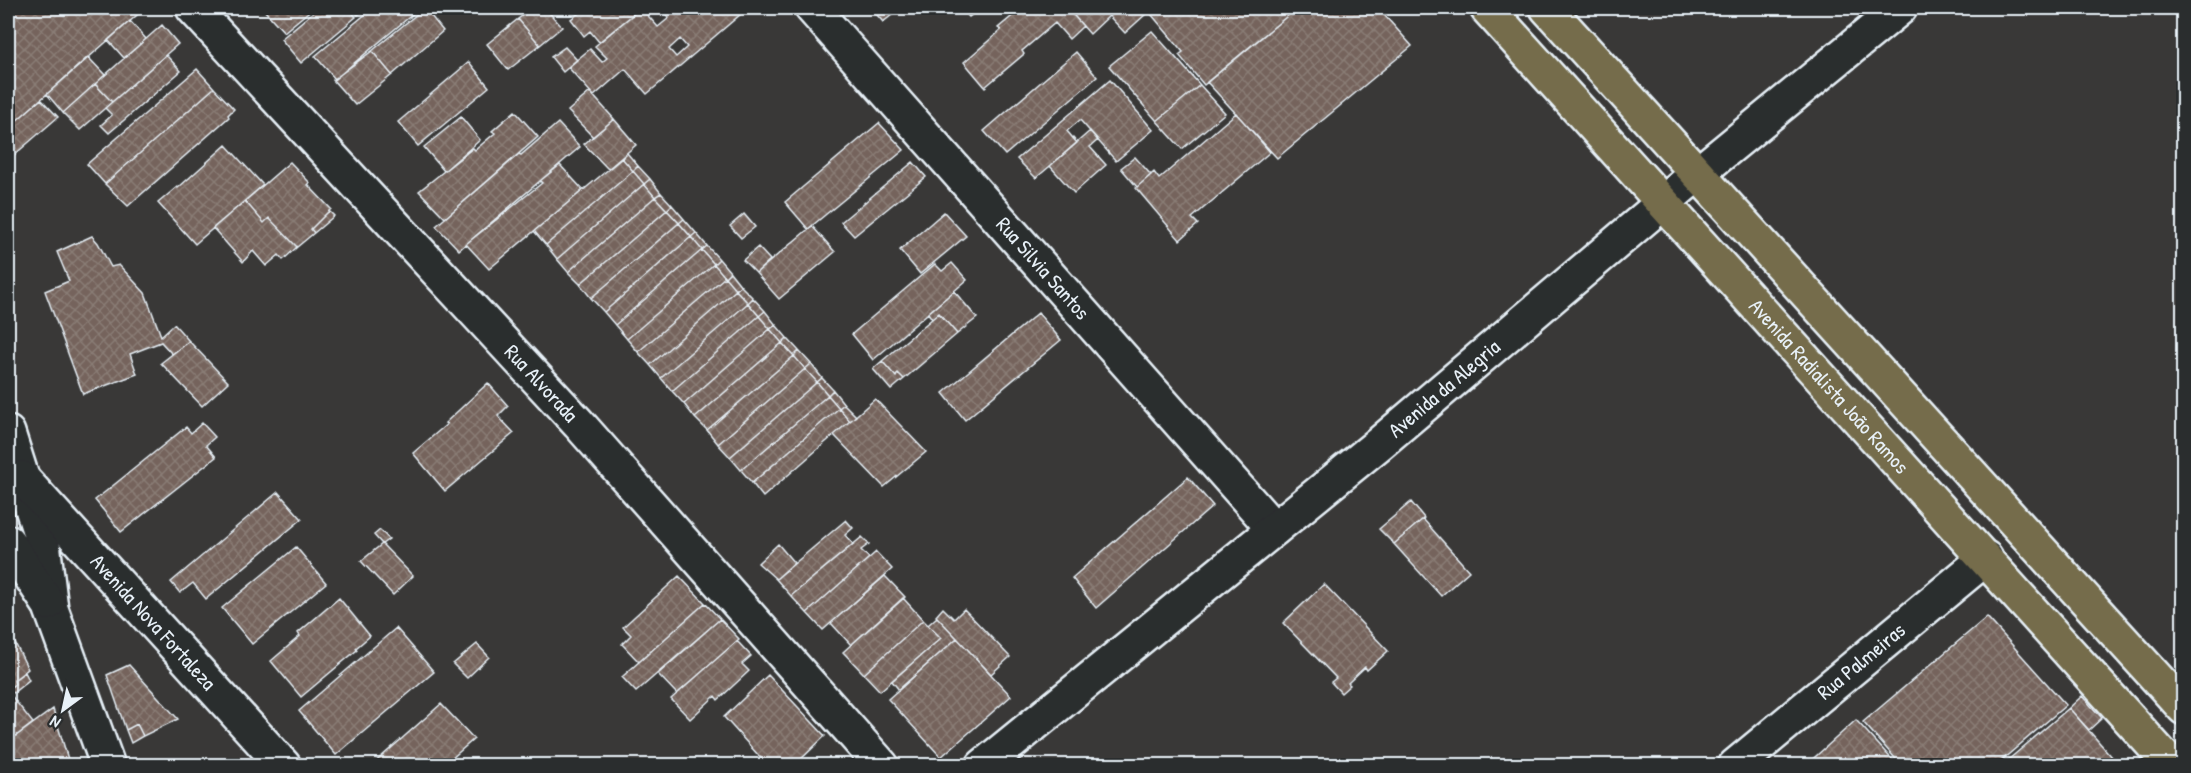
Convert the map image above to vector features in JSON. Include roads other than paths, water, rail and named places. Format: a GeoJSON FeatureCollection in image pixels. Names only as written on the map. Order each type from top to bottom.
{"type":"FeatureCollection","features":[{"type":"Feature","properties":{"kind":"main road","name":"Avenida Radialista João Ramos"},"geometry":{"type":"LineString","coordinates":[[1487,8],[2172,765]]}},
{"type":"Feature","properties":{"kind":"main road","name":"Avenida Radialista João Ramos"},"geometry":{"type":"LineString","coordinates":[[1547,8],[2184,708]]}},
{"type":"Feature","properties":{"kind":"street","name":"Rua Alvorada"},"geometry":{"type":"LineString","coordinates":[[193,8],[579,424],[882,765]]}},
{"type":"Feature","properties":{"kind":"street","name":"Rua Silvia Santos"},"geometry":{"type":"LineString","coordinates":[[812,8],[1274,529]]}},
{"type":"Feature","properties":{"kind":"street","name":"Avenida da Alegria"},"geometry":{"type":"LineString","coordinates":[[983,765],[1380,442],[1697,174],[1900,8]]}},
{"type":"Feature","properties":{"kind":"street"},"geometry":{"type":"LineString","coordinates":[[8,433],[43,543],[51,609]]}},
{"type":"Feature","properties":{"kind":"street","name":"Avenida Nova Fortaleza"},"geometry":{"type":"LineString","coordinates":[[22,478],[284,765]]}},
{"type":"Feature","properties":{"kind":"street"},"geometry":{"type":"LineString","coordinates":[[8,542],[51,609],[108,765]]}},
{"type":"Feature","properties":{"kind":"street","name":"Rua Palmeiras"},"geometry":{"type":"LineString","coordinates":[[1735,765],[1986,558]]}}]}
